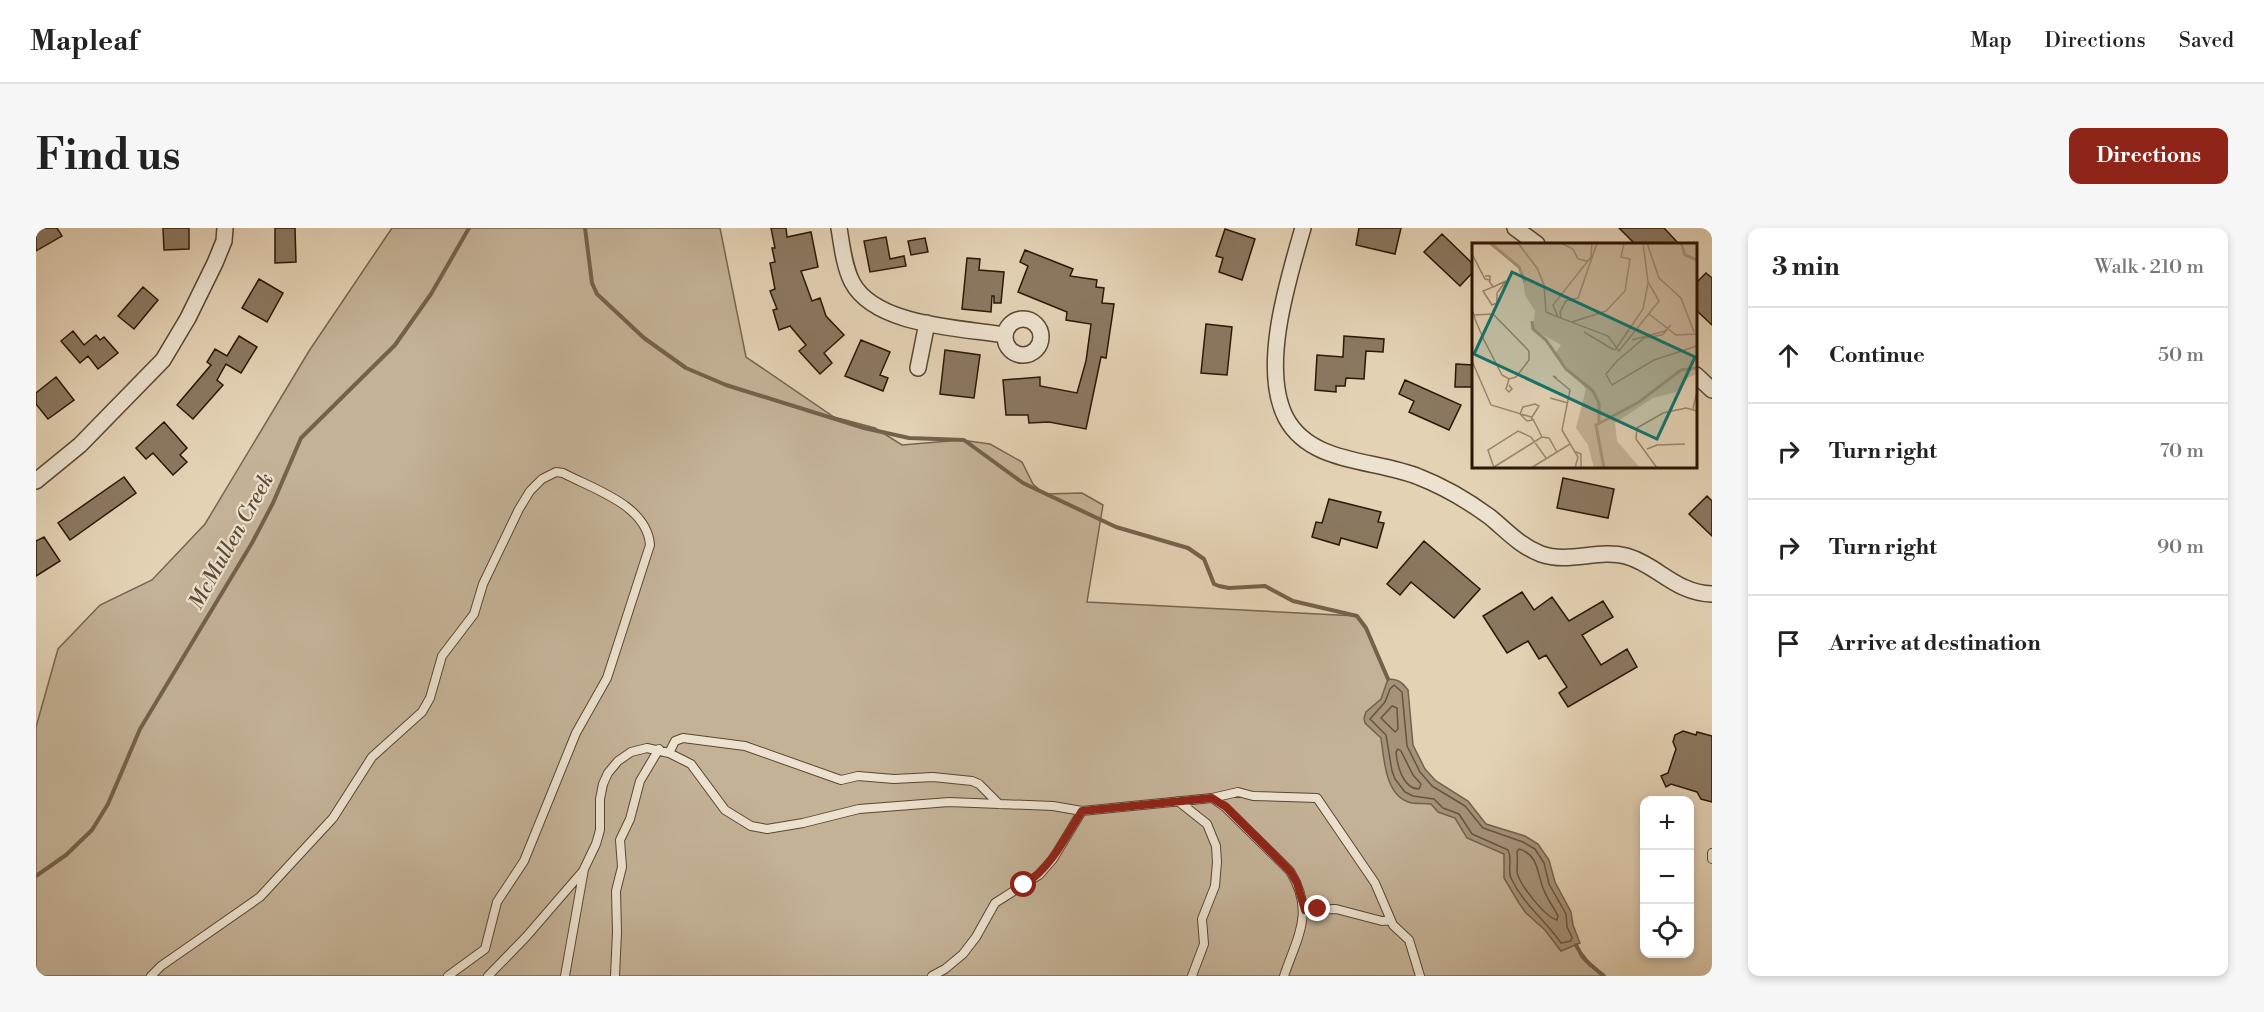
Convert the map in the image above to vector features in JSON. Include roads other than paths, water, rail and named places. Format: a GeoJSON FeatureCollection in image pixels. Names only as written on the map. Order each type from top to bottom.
{"type":"FeatureCollection","features":[{"type":"Feature","properties":{"kind":"street"},"geometry":{"type":"LineString","coordinates":[[36,480],[80,446],[163,360],[180,333],[214,263],[224,241],[225,228]]}},
{"type":"Feature","properties":{"kind":"street"},"geometry":{"type":"LineString","coordinates":[[839,228],[852,282],[862,295],[886,312],[927,323],[1005,335]]}},
{"type":"Feature","properties":{"kind":"street"},"geometry":{"type":"LineString","coordinates":[[1303,228],[1282,310],[1274,374],[1281,406],[1287,420],[1297,433],[1316,446],[1341,457],[1391,467],[1419,476],[1477,508],[1520,544],[1544,555],[1561,558],[1611,554],[1626,556],[1648,566],[1672,583],[1712,594]]}},
{"type":"Feature","properties":{"kind":"street"},"geometry":{"type":"LineString","coordinates":[[1515,228],[1536,243]]}},
{"type":"Feature","properties":{"kind":"street"},"geometry":{"type":"LineString","coordinates":[[918,368],[927,323]]}},
{"type":"Feature","properties":{"kind":"street"},"geometry":{"type":"LineString","coordinates":[[1697,377],[1712,390]]}},
{"type":"Feature","properties":{"kind":"lane"},"geometry":{"type":"LineString","coordinates":[[151,976],[161,966],[260,897],[333,818],[372,758],[422,712],[430,698],[442,656],[474,614],[483,584],[519,509],[530,491],[542,479],[556,472],[563,473],[622,504],[637,516],[645,526],[650,545],[607,678],[576,733],[524,861],[497,902],[485,949],[448,976]]}},
{"type":"Feature","properties":{"kind":"lane"},"geometry":{"type":"LineString","coordinates":[[669,753],[679,738],[728,743],[841,780],[858,776],[894,779],[933,777],[972,781],[979,784],[999,804]]}},
{"type":"Feature","properties":{"kind":"lane"},"geometry":{"type":"LineString","coordinates":[[488,976],[526,937],[584,869],[597,844],[600,830],[600,800],[608,773],[618,761],[631,752],[646,748],[659,749],[691,764],[725,810],[751,826],[766,829],[791,826],[860,809],[949,802],[1053,806],[1082,811],[1212,798],[1238,792],[1253,796],[1317,798],[1375,884],[1390,920],[1409,940],[1420,976]]}},
{"type":"Feature","properties":{"kind":"lane"},"geometry":{"type":"LineString","coordinates":[[615,976],[616,891],[622,867],[620,840],[630,819],[640,781],[659,749]]}},
{"type":"Feature","properties":{"kind":"lane"},"geometry":{"type":"LineString","coordinates":[[1212,798],[1226,807],[1290,871],[1297,883],[1305,910],[1284,976]]}},
{"type":"Feature","properties":{"kind":"lane"},"geometry":{"type":"LineString","coordinates":[[1178,801],[1207,824],[1216,846],[1215,886],[1202,919],[1204,944],[1192,976]]}},
{"type":"Feature","properties":{"kind":"lane"},"geometry":{"type":"LineString","coordinates":[[932,976],[945,969],[963,954],[976,937],[995,903],[1039,875],[1053,859],[1082,811]]}},
{"type":"Feature","properties":{"kind":"lane"},"geometry":{"type":"LineString","coordinates":[[1712,854],[1712,859]]}},
{"type":"Feature","properties":{"kind":"lane"},"geometry":{"type":"LineString","coordinates":[[565,976],[584,869]]}},
{"type":"Feature","properties":{"kind":"lane"},"geometry":{"type":"LineString","coordinates":[[1305,910],[1336,909],[1382,921],[1390,920]]}},
{"type":"Feature","properties":{"kind":"water"},"geometry":{"type":"Polygon","coordinates":[[[1388,679],[1400,682],[1408,690],[1413,745],[1425,769],[1436,781],[1468,801],[1486,824],[1525,836],[1538,844],[1549,860],[1555,882],[1571,912],[1580,943],[1561,951],[1545,930],[1526,913],[1504,878],[1504,854],[1467,838],[1455,818],[1438,812],[1431,804],[1412,803],[1396,794],[1385,766],[1381,738],[1365,723],[1364,718],[1366,712],[1381,699],[1388,679]]]}},
{"type":"Feature","properties":{"kind":"waterway","name":"McMullen Creek"},"geometry":{"type":"LineString","coordinates":[[36,876],[66,855],[92,830],[108,804],[140,729],[252,543],[273,503],[301,438],[395,345],[431,294],[469,228]]}},
{"type":"Feature","properties":{"kind":"waterway"},"geometry":{"type":"LineString","coordinates":[[585,228],[592,283],[597,294],[644,338],[686,368],[726,385],[864,428],[909,438],[964,440],[1023,483],[1116,527],[1188,548],[1204,559],[1214,584],[1229,588],[1265,586],[1293,601],[1357,616],[1366,628],[1388,679]]}},
{"type":"Feature","properties":{"kind":"waterway"},"geometry":{"type":"LineString","coordinates":[[1576,945],[1585,959],[1604,976]]}}]}
